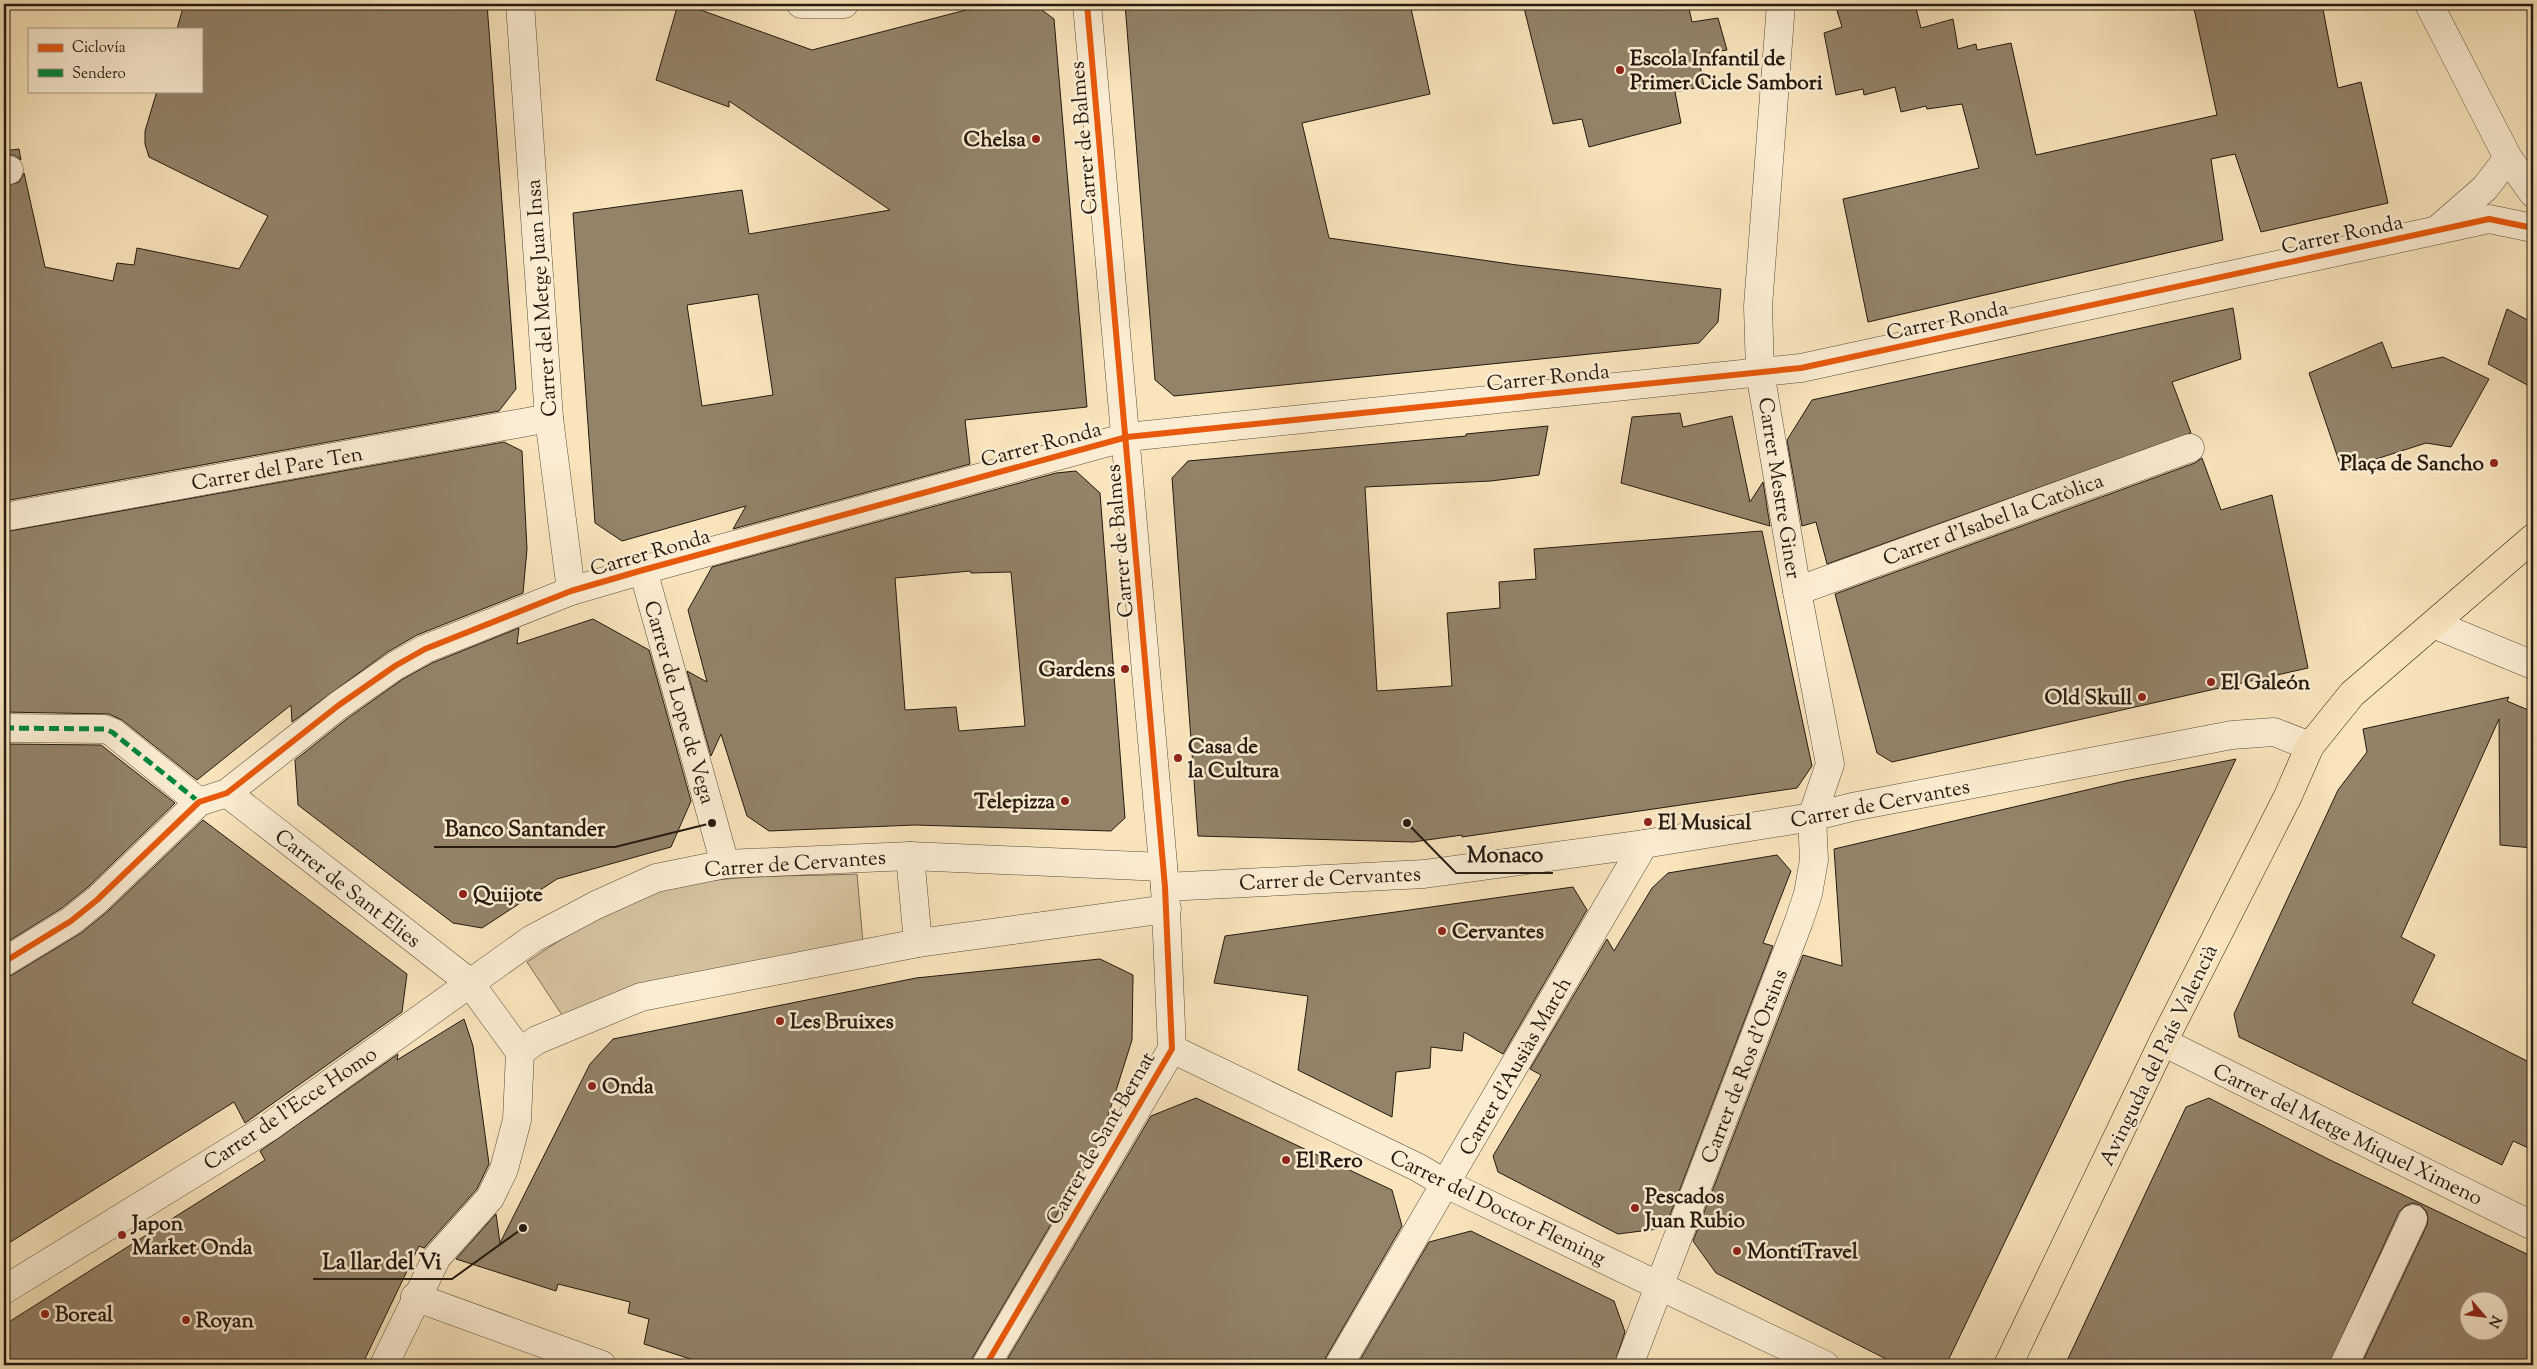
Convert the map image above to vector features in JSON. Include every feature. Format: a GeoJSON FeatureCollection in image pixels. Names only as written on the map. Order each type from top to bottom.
{"type":"FeatureCollection","features":[{"type":"Feature","properties":{"kind":"main road"},"geometry":{"type":"LineString","coordinates":[[2310,746],[2352,694],[2436,624],[2533,538]]}},
{"type":"Feature","properties":{"kind":"main road","name":"Avinguda del País Valencià"},"geometry":{"type":"LineString","coordinates":[[2008,1365],[2163,1042],[2288,796],[2310,746]]}},
{"type":"Feature","properties":{"kind":"street","name":"Carrer del Metge Juan Insa"},"geometry":{"type":"LineString","coordinates":[[520,4],[549,418],[571,591]]}},
{"type":"Feature","properties":{"kind":"street"},"geometry":{"type":"LineString","coordinates":[[801,4],[844,4]]}},
{"type":"Feature","properties":{"kind":"street","name":"Carrer de Balmes"},"geometry":{"type":"LineString","coordinates":[[1087,4],[1127,437],[1165,888]]}},
{"type":"Feature","properties":{"kind":"street","name":"Carrer Mestre Giner"},"geometry":{"type":"LineString","coordinates":[[1781,4],[1758,306],[1760,372],[1796,590],[1830,764],[1812,818]]}},
{"type":"Feature","properties":{"kind":"street"},"geometry":{"type":"LineString","coordinates":[[2428,4],[2508,158],[2533,193]]}},
{"type":"Feature","properties":{"kind":"street","name":"Carrer Ronda"},"geometry":{"type":"LineString","coordinates":[[2436,230],[2485,188],[2508,158]]}},
{"type":"Feature","properties":{"kind":"street","name":"Carrer Ronda"},"geometry":{"type":"LineString","coordinates":[[227,793],[339,705],[395,666],[425,649],[571,591],[1127,437],[1801,368],[2489,219],[2533,228]]}},
{"type":"Feature","properties":{"kind":"street","name":"Carrer del Pare Ten"},"geometry":{"type":"LineString","coordinates":[[4,517],[549,418]]}},
{"type":"Feature","properties":{"kind":"street","name":"Carrer d'Isabel la Catòlica"},"geometry":{"type":"LineString","coordinates":[[1796,590],[2190,448]]}},
{"type":"Feature","properties":{"kind":"street","name":"Carrer de Lope de Vega"},"geometry":{"type":"LineString","coordinates":[[643,570],[725,864]]}},
{"type":"Feature","properties":{"kind":"street"},"geometry":{"type":"LineString","coordinates":[[2436,624],[2533,666]]}},
{"type":"Feature","properties":{"kind":"street"},"geometry":{"type":"LineString","coordinates":[[4,728],[104,729],[112,732],[199,802]]}},
{"type":"Feature","properties":{"kind":"street","name":"Carrer de Cervantes"},"geometry":{"type":"LineString","coordinates":[[520,1052],[537,1040],[641,997],[918,943],[1165,888],[1424,874],[1644,844],[1812,818],[1852,807],[2232,735],[2274,732],[2310,746]]}},
{"type":"Feature","properties":{"kind":"street"},"geometry":{"type":"LineString","coordinates":[[4,962],[71,921],[97,900],[199,802],[227,793]]}},
{"type":"Feature","properties":{"kind":"street","name":"Carrer de Sant Elies"},"geometry":{"type":"LineString","coordinates":[[227,793],[469,982],[520,1052]]}},
{"type":"Feature","properties":{"kind":"street","name":"Carrer de Ros d'Orsins"},"geometry":{"type":"LineString","coordinates":[[1629,1365],[1799,921],[1808,894],[1814,860],[1812,818]]}},
{"type":"Feature","properties":{"kind":"street","name":"Carrer d'Ausiàs March"},"geometry":{"type":"LineString","coordinates":[[1339,1365],[1644,844]]}},
{"type":"Feature","properties":{"kind":"street","name":"Carrer de Cervantes"},"geometry":{"type":"LineString","coordinates":[[469,982],[532,940],[596,905],[656,878],[725,864],[910,856],[1165,888]]}},
{"type":"Feature","properties":{"kind":"street","name":"Carrer de Cervantes"},"geometry":{"type":"LineString","coordinates":[[910,856],[918,943]]}},
{"type":"Feature","properties":{"kind":"street","name":"Carrer de Sant Bernat"},"geometry":{"type":"LineString","coordinates":[[986,1365],[1172,1049],[1165,888]]}},
{"type":"Feature","properties":{"kind":"street","name":"Carrer de l'Ecce Homo"},"geometry":{"type":"LineString","coordinates":[[4,1290],[269,1128],[469,982]]}},
{"type":"Feature","properties":{"kind":"street","name":"Carrer del Metge Miquel Ximeno"},"geometry":{"type":"LineString","coordinates":[[2163,1042],[2533,1226]]}},
{"type":"Feature","properties":{"kind":"street","name":"Carrer del Doctor Fleming"},"geometry":{"type":"LineString","coordinates":[[1172,1049],[1416,1166],[1446,1184],[1825,1365]]}},
{"type":"Feature","properties":{"kind":"street"},"geometry":{"type":"LineString","coordinates":[[384,1365],[415,1297],[437,1257],[490,1198],[504,1169],[517,1120],[520,1052]]}},
{"type":"Feature","properties":{"kind":"street"},"geometry":{"type":"LineString","coordinates":[[2344,1365],[2414,1219]]}},
{"type":"Feature","properties":{"kind":"street"},"geometry":{"type":"LineString","coordinates":[[415,1297],[602,1365]]}},
{"type":"Feature","properties":{"kind":"shaded area"},"geometry":{"type":"Polygon","coordinates":[[[857,874],[863,943],[564,1018],[527,962],[573,932],[622,905],[679,886],[756,877],[857,874]]]}},
{"type":"Feature","properties":{"kind":"building"},"geometry":{"type":"Polygon","coordinates":[[[184,4],[487,4],[516,389],[499,411],[4,501],[4,186],[19,182],[24,173],[45,267],[113,281],[117,263],[134,265],[137,248],[239,269],[268,216],[149,157],[145,144],[145,131],[157,92],[202,92],[202,28],[177,28],[184,4]]]}},
{"type":"Feature","properties":{"kind":"building"},"geometry":{"type":"Polygon","coordinates":[[[678,4],[684,4],[812,50],[989,4],[1034,4],[1054,19],[1087,407],[965,420],[970,464],[733,529],[746,506],[622,541],[595,523],[573,213],[742,190],[749,234],[890,210],[729,101],[729,107],[656,80],[678,4]],[[758,294],[687,305],[702,406],[773,395],[758,294]]]}},
{"type":"Feature","properties":{"kind":"building"},"geometry":{"type":"Polygon","coordinates":[[[1125,4],[1410,4],[1430,94],[1302,123],[1329,238],[1517,265],[1721,289],[1718,322],[1699,343],[1174,396],[1155,380],[1125,4]]]}},
{"type":"Feature","properties":{"kind":"building","name":"Escola Infantil de Primer Cicle Sambori"},"geometry":{"type":"Polygon","coordinates":[[[1523,4],[1688,4],[1692,22],[1718,18],[1727,50],[1698,55],[1704,86],[1675,92],[1681,123],[1589,147],[1582,119],[1553,124],[1523,4]]]}},
{"type":"Feature","properties":{"kind":"building"},"geometry":{"type":"Polygon","coordinates":[[[1835,4],[1915,4],[1921,28],[1953,19],[1958,49],[1976,44],[1977,50],[2011,43],[2036,155],[2217,115],[2193,4],[2322,4],[2338,88],[2361,82],[2388,203],[2261,232],[2235,154],[2211,159],[2223,240],[1868,322],[1843,199],[1979,168],[1962,104],[1927,109],[1926,106],[1901,112],[1895,87],[1864,95],[1863,89],[1836,95],[1824,33],[1842,27],[1835,4]]]}},
{"type":"Feature","properties":{"kind":"building"},"geometry":{"type":"Polygon","coordinates":[[[19,149],[21,160],[14,155],[4,155],[4,151],[19,149]]]}},
{"type":"Feature","properties":{"kind":"building"},"geometry":{"type":"Polygon","coordinates":[[[2233,308],[2241,359],[2172,382],[2191,433],[1827,564],[1816,522],[1802,526],[1787,440],[1812,400],[2233,308]]]}},
{"type":"Feature","properties":{"kind":"building"},"geometry":{"type":"Polygon","coordinates":[[[2507,309],[2533,323],[2533,388],[2488,364],[2507,309]]]}},
{"type":"Feature","properties":{"kind":"building"},"geometry":{"type":"Polygon","coordinates":[[[2382,342],[2392,368],[2443,357],[2489,379],[2451,447],[2426,443],[2342,470],[2309,373],[2382,342]]]}},
{"type":"Feature","properties":{"kind":"building"},"geometry":{"type":"Polygon","coordinates":[[[1680,413],[1683,427],[1732,416],[1750,502],[1763,482],[1770,526],[1621,483],[1632,417],[1680,413]]]}},
{"type":"Feature","properties":{"kind":"building"},"geometry":{"type":"Polygon","coordinates":[[[1548,426],[1539,475],[1491,481],[1365,487],[1377,691],[1452,686],[1447,613],[1500,608],[1499,582],[1536,579],[1534,549],[1762,531],[1812,766],[1797,788],[1462,837],[1462,835],[1413,842],[1198,836],[1172,478],[1188,461],[1466,436],[1466,434],[1548,426]]]}},
{"type":"Feature","properties":{"kind":"building"},"geometry":{"type":"Polygon","coordinates":[[[504,442],[522,451],[527,549],[523,593],[417,635],[386,653],[292,722],[291,705],[197,780],[122,720],[109,714],[4,712],[4,532],[504,442]]]}},
{"type":"Feature","properties":{"kind":"building"},"geometry":{"type":"Polygon","coordinates":[[[2202,458],[2221,510],[2272,495],[2308,668],[1892,762],[1877,753],[1835,594],[2195,463],[2202,458]]]}},
{"type":"Feature","properties":{"kind":"building"},"geometry":{"type":"Polygon","coordinates":[[[1076,471],[1100,493],[1125,818],[1111,831],[915,825],[769,831],[747,816],[721,734],[711,756],[687,671],[707,682],[688,610],[712,567],[1056,473],[1076,471]],[[970,571],[895,578],[905,710],[956,707],[959,731],[1025,726],[1011,572],[971,573],[970,571]]]}},
{"type":"Feature","properties":{"kind":"building"},"geometry":{"type":"Polygon","coordinates":[[[593,619],[649,650],[691,801],[671,847],[557,879],[482,928],[453,923],[298,805],[295,760],[348,718],[403,679],[432,663],[519,628],[517,644],[593,619]]]}},
{"type":"Feature","properties":{"kind":"building"},"geometry":{"type":"Polygon","coordinates":[[[2509,697],[2507,701],[2533,712],[2533,848],[2500,845],[2499,719],[2401,937],[2435,955],[2412,1003],[2533,1064],[2533,1150],[2513,1141],[2502,1165],[2239,1037],[2234,1014],[2338,790],[2367,752],[2363,729],[2509,697]]]}},
{"type":"Feature","properties":{"kind":"building"},"geometry":{"type":"Polygon","coordinates":[[[4,744],[101,745],[175,803],[87,888],[62,908],[4,944],[4,744]]]}},
{"type":"Feature","properties":{"kind":"building"},"geometry":{"type":"Polygon","coordinates":[[[2236,759],[1946,1365],[1898,1365],[1716,1273],[1693,1241],[1803,955],[1842,966],[1834,849],[2125,781],[2236,759]]]}},
{"type":"Feature","properties":{"kind":"building"},"geometry":{"type":"Polygon","coordinates":[[[203,820],[407,974],[402,1012],[245,1123],[234,1102],[4,1246],[4,978],[81,933],[108,911],[203,820]]]}},
{"type":"Feature","properties":{"kind":"building"},"geometry":{"type":"Polygon","coordinates":[[[1777,855],[1791,871],[1763,943],[1773,946],[1665,1228],[1618,1234],[1498,1172],[1493,1156],[1541,1075],[1530,1069],[1607,939],[1614,951],[1652,888],[1668,873],[1777,855]]]}},
{"type":"Feature","properties":{"kind":"building"},"geometry":{"type":"Polygon","coordinates":[[[1573,887],[1587,910],[1503,1054],[1464,1032],[1462,1051],[1431,1047],[1430,1068],[1396,1072],[1392,1117],[1298,1070],[1308,996],[1214,983],[1225,936],[1573,887]]]}},
{"type":"Feature","properties":{"kind":"building"},"geometry":{"type":"Polygon","coordinates":[[[1100,959],[1133,975],[1132,1040],[1102,1135],[1104,1134],[970,1365],[709,1365],[644,1344],[649,1319],[628,1313],[630,1302],[558,1284],[556,1291],[456,1259],[496,1214],[500,1243],[590,1064],[613,1039],[916,978],[1100,959]]]}},
{"type":"Feature","properties":{"kind":"building"},"geometry":{"type":"Polygon","coordinates":[[[464,1019],[473,1046],[489,1164],[477,1189],[424,1248],[419,1246],[362,1365],[4,1365],[4,1325],[265,1160],[260,1151],[398,1054],[397,1060],[464,1019]]]}},
{"type":"Feature","properties":{"kind":"building"},"geometry":{"type":"Polygon","coordinates":[[[1196,1098],[1392,1190],[1402,1226],[1323,1365],[1004,1365],[1151,1116],[1196,1098]]]}},
{"type":"Feature","properties":{"kind":"building"},"geometry":{"type":"Polygon","coordinates":[[[2209,1098],[2330,1160],[2533,1257],[2533,1365],[2361,1365],[2427,1225],[2428,1217],[2426,1211],[2420,1205],[2412,1203],[2405,1206],[2399,1212],[2329,1365],[2065,1365],[2186,1107],[2209,1098]]]}},
{"type":"Feature","properties":{"kind":"building"},"geometry":{"type":"Polygon","coordinates":[[[1471,1231],[1614,1301],[1625,1332],[1614,1365],[1357,1365],[1429,1242],[1471,1231]]]}},
{"type":"Feature","properties":{"kind":"marked path"},"geometry":{"type":"LineString","coordinates":[[4,728],[104,729],[112,732],[199,802]]}},
{"type":"Feature","properties":{"kind":"cycle path"},"geometry":{"type":"LineString","coordinates":[[986,1365],[1172,1049],[1165,887],[1087,4]]}},
{"type":"Feature","properties":{"kind":"cycle path"},"geometry":{"type":"LineString","coordinates":[[4,962],[71,921],[97,900],[199,802],[227,793],[339,705],[395,666],[425,649],[571,591],[643,570],[1127,437],[1801,368],[2489,219],[2533,228]]}},
{"type":"Feature","properties":{"kind":"place","name":"Escola Infantil de Primer Cicle Sambori"},"geometry":{"type":"Point","coordinates":[1620,70]}},
{"type":"Feature","properties":{"kind":"place","name":"Chelsa"},"geometry":{"type":"Point","coordinates":[1036,139]}},
{"type":"Feature","properties":{"kind":"place","name":"Plaça de Sancho"},"geometry":{"type":"Point","coordinates":[2494,463]}},
{"type":"Feature","properties":{"kind":"place","name":"Gardens"},"geometry":{"type":"Point","coordinates":[1125,669]}},
{"type":"Feature","properties":{"kind":"place","name":"El Galeón"},"geometry":{"type":"Point","coordinates":[2211,682]}},
{"type":"Feature","properties":{"kind":"place","name":"Old Skull"},"geometry":{"type":"Point","coordinates":[2142,697]}},
{"type":"Feature","properties":{"kind":"place","name":"Casa de la Cultura"},"geometry":{"type":"Point","coordinates":[1178,758]}},
{"type":"Feature","properties":{"kind":"place","name":"Telepizza"},"geometry":{"type":"Point","coordinates":[1065,801]}},
{"type":"Feature","properties":{"kind":"place","name":"El Musical"},"geometry":{"type":"Point","coordinates":[1648,822]}},
{"type":"Feature","properties":{"kind":"place","name":"Banco Santander"},"geometry":{"type":"Point","coordinates":[712,823]}},
{"type":"Feature","properties":{"kind":"place","name":"Monaco"},"geometry":{"type":"Point","coordinates":[1407,823]}},
{"type":"Feature","properties":{"kind":"place","name":"Quijote"},"geometry":{"type":"Point","coordinates":[463,894]}},
{"type":"Feature","properties":{"kind":"place","name":"Cervantes"},"geometry":{"type":"Point","coordinates":[1442,931]}},
{"type":"Feature","properties":{"kind":"place","name":"Les Bruixes"},"geometry":{"type":"Point","coordinates":[780,1021]}},
{"type":"Feature","properties":{"kind":"place","name":"Onda"},"geometry":{"type":"Point","coordinates":[592,1086]}},
{"type":"Feature","properties":{"kind":"place","name":"El Rero"},"geometry":{"type":"Point","coordinates":[1286,1160]}},
{"type":"Feature","properties":{"kind":"place","name":"Pescados Juan Rubio"},"geometry":{"type":"Point","coordinates":[1635,1208]}},
{"type":"Feature","properties":{"kind":"place","name":"La llar del Vi"},"geometry":{"type":"Point","coordinates":[523,1228]}},
{"type":"Feature","properties":{"kind":"place","name":"Japon Market Onda"},"geometry":{"type":"Point","coordinates":[122,1235]}},
{"type":"Feature","properties":{"kind":"place","name":"MontiTravel"},"geometry":{"type":"Point","coordinates":[1737,1251]}},
{"type":"Feature","properties":{"kind":"place","name":"Boreal"},"geometry":{"type":"Point","coordinates":[45,1314]}},
{"type":"Feature","properties":{"kind":"place","name":"Royan"},"geometry":{"type":"Point","coordinates":[186,1320]}}]}
